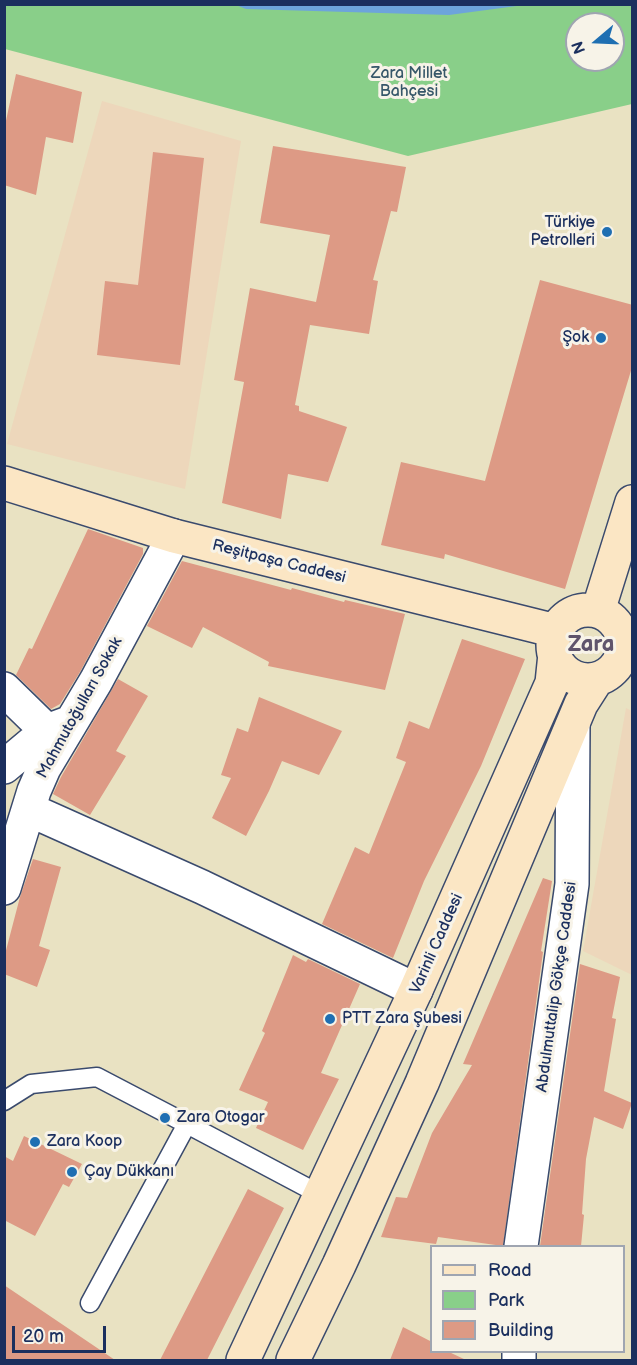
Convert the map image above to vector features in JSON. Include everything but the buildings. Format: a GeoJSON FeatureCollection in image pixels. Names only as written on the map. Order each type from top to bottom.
{"type":"FeatureCollection","features":[{"type":"Feature","properties":{"kind":"main road","name":"Reşitpaşa Caddesi"},"geometry":{"type":"LineString","coordinates":[[4,483],[174,536],[555,642]]}},
{"type":"Feature","properties":{"kind":"main road"},"geometry":{"type":"LineString","coordinates":[[597,611],[633,502]]}},
{"type":"Feature","properties":{"kind":"main road"},"geometry":{"type":"LineString","coordinates":[[293,1360],[422,1083],[581,704],[610,680],[611,672],[623,654],[627,638],[607,615],[597,611],[577,612],[568,616],[555,642],[559,664],[575,678],[610,680]]}},
{"type":"Feature","properties":{"kind":"main road","name":"Varinli Caddesi"},"geometry":{"type":"LineString","coordinates":[[243,1360],[416,990],[552,683],[555,642]]}},
{"type":"Feature","properties":{"kind":"street","name":"Mahmutoğulları Sokak"},"geometry":{"type":"LineString","coordinates":[[4,888],[58,727],[96,681],[174,536]]}},
{"type":"Feature","properties":{"kind":"street"},"geometry":{"type":"LineString","coordinates":[[4,688],[58,727],[4,767]]}},
{"type":"Feature","properties":{"kind":"street","name":"Abdulmuttalip Gökçe Caddesi"},"geometry":{"type":"LineString","coordinates":[[521,1245],[572,884],[573,725]]}},
{"type":"Feature","properties":{"kind":"street"},"geometry":{"type":"LineString","coordinates":[[30,810],[137,857],[416,990]]}},
{"type":"Feature","properties":{"kind":"lane"},"geometry":{"type":"LineString","coordinates":[[4,1101],[32,1084],[97,1077],[321,1195]]}},
{"type":"Feature","properties":{"kind":"lane"},"geometry":{"type":"LineString","coordinates":[[90,1304],[187,1124]]}},
{"type":"Feature","properties":{"kind":"shaded area"},"geometry":{"type":"Polygon","coordinates":[[[102,101],[241,141],[185,489],[7,444],[102,101]]]}},
{"type":"Feature","properties":{"kind":"shaded area"},"geometry":{"type":"Polygon","coordinates":[[[626,708],[632,711],[632,975],[583,951],[626,708]]]}},
{"type":"Feature","properties":{"kind":"green space","name":"Zara Millet Bahçesi"},"geometry":{"type":"Polygon","coordinates":[[[4,5],[632,5],[632,104],[408,156],[5,49],[4,5]]]}},
{"type":"Feature","properties":{"kind":"water"},"geometry":{"type":"Polygon","coordinates":[[[236,5],[524,5],[449,15],[246,9],[236,5]]]}},
{"type":"Feature","properties":{"kind":"place","name":"Türkiye Petrolleri"},"geometry":{"type":"Point","coordinates":[607,232]}},
{"type":"Feature","properties":{"kind":"place","name":"Şok"},"geometry":{"type":"Point","coordinates":[601,338]}},
{"type":"Feature","properties":{"kind":"place","name":"PTT Zara Şubesi"},"geometry":{"type":"Point","coordinates":[330,1019]}},
{"type":"Feature","properties":{"kind":"place","name":"Zara Otogar"},"geometry":{"type":"Point","coordinates":[165,1118]}},
{"type":"Feature","properties":{"kind":"place","name":"Zara Koop"},"geometry":{"type":"Point","coordinates":[35,1142]}},
{"type":"Feature","properties":{"kind":"place","name":"Çay Dükkanı"},"geometry":{"type":"Point","coordinates":[72,1172]}},
{"type":"Feature","properties":{"kind":"district","name":"Zara"},"geometry":{"type":"Point","coordinates":[591,645]}}]}
